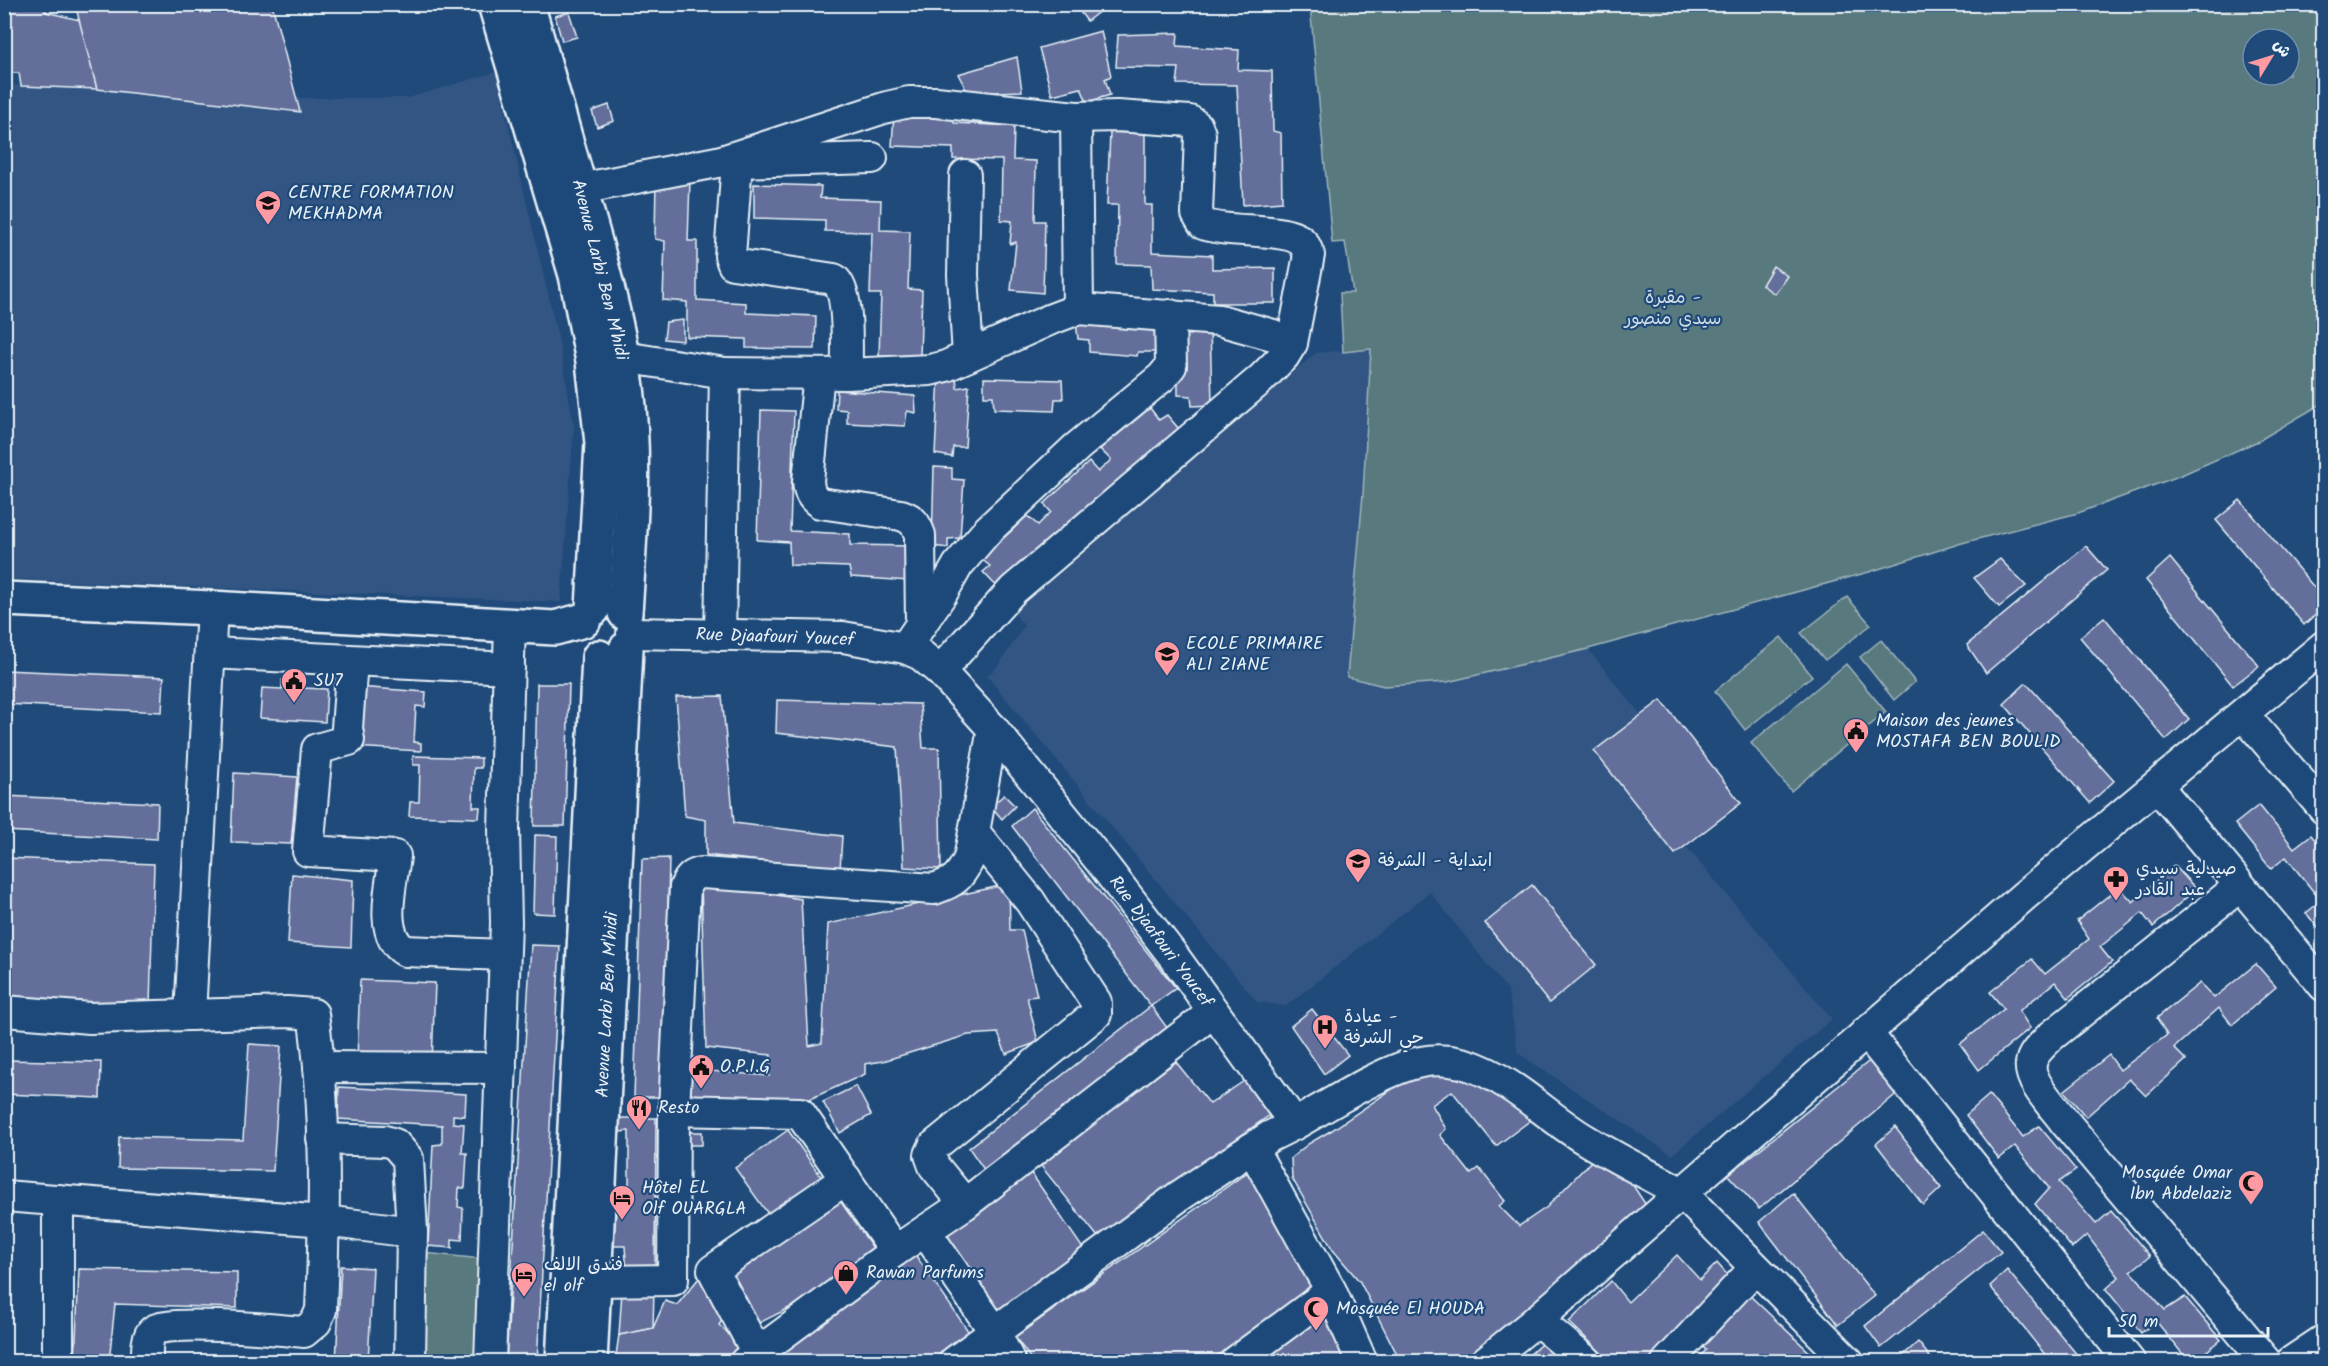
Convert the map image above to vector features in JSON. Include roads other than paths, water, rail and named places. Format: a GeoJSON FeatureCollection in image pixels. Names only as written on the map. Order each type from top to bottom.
{"type":"FeatureCollection","features":[{"type":"Feature","properties":{"kind":"main road","name":"Avenue Larbi Ben M'hidi"},"geometry":{"type":"LineString","coordinates":[[495,4],[576,275],[630,421],[630,530],[615,641],[563,1362]]}},
{"type":"Feature","properties":{"kind":"main road","name":"Avenue Larbi Ben M'hidi"},"geometry":{"type":"LineString","coordinates":[[527,4],[614,314],[606,354],[600,408],[602,443],[577,619]]}},
{"type":"Feature","properties":{"kind":"main road"},"geometry":{"type":"LineString","coordinates":[[4,599],[510,625],[577,619],[610,606],[615,641]]}},
{"type":"Feature","properties":{"kind":"main road"},"geometry":{"type":"LineString","coordinates":[[577,619],[615,641]]}},
{"type":"Feature","properties":{"kind":"main road","name":"Avenue Larbi Ben M'hidi"},"geometry":{"type":"LineString","coordinates":[[590,1362],[595,1281],[615,641]]}},
{"type":"Feature","properties":{"kind":"street"},"geometry":{"type":"LineString","coordinates":[[580,189],[729,161],[886,106],[909,102],[936,102],[1076,117],[1117,116],[1178,120],[1190,121],[1197,126],[1200,134],[1197,214],[1203,224],[1224,230],[1286,232],[1304,244],[1309,255],[1292,343],[1284,356],[1261,379],[1013,590],[940,671]]}},
{"type":"Feature","properties":{"kind":"street"},"geometry":{"type":"LineString","coordinates":[[1076,117],[1078,309]]}},
{"type":"Feature","properties":{"kind":"street"},"geometry":{"type":"LineString","coordinates":[[729,161],[872,158]]}},
{"type":"Feature","properties":{"kind":"street"},"geometry":{"type":"LineString","coordinates":[[729,161],[730,256],[733,264],[834,279],[840,284],[844,297],[833,374],[808,482],[809,492],[813,499],[820,503],[901,515],[915,523],[920,535],[913,636]]}},
{"type":"Feature","properties":{"kind":"street"},"geometry":{"type":"LineString","coordinates":[[965,175],[963,275],[968,356]]}},
{"type":"Feature","properties":{"kind":"street"},"geometry":{"type":"LineString","coordinates":[[606,354],[725,373],[833,374],[930,370],[946,366],[1078,309],[1219,320],[1273,335],[1292,343]]}},
{"type":"Feature","properties":{"kind":"street"},"geometry":{"type":"LineString","coordinates":[[913,636],[958,566],[988,530],[1077,447],[1162,377],[1171,366],[1170,315]]}},
{"type":"Feature","properties":{"kind":"street"},"geometry":{"type":"LineString","coordinates":[[720,635],[725,373]]}},
{"type":"Feature","properties":{"kind":"street"},"geometry":{"type":"LineString","coordinates":[[190,1015],[212,608]]}},
{"type":"Feature","properties":{"kind":"street"},"geometry":{"type":"LineString","coordinates":[[490,1362],[501,1068],[506,718],[510,625]]}},
{"type":"Feature","properties":{"kind":"street","name":"Rue Djaafouri Youcef"},"geometry":{"type":"LineString","coordinates":[[615,641],[720,635],[913,636],[921,655],[940,671],[993,729],[1175,958],[1295,1124]]}},
{"type":"Feature","properties":{"kind":"street"},"geometry":{"type":"LineString","coordinates":[[1485,1362],[1538,1320],[2025,895],[2158,787],[2324,646]]}},
{"type":"Feature","properties":{"kind":"street"},"geometry":{"type":"LineString","coordinates":[[211,653],[509,668]]}},
{"type":"Feature","properties":{"kind":"street"},"geometry":{"type":"LineString","coordinates":[[352,661],[347,728],[349,740],[317,749],[308,851],[395,856],[389,926],[397,947],[405,951],[504,955]]}},
{"type":"Feature","properties":{"kind":"street"},"geometry":{"type":"LineString","coordinates":[[2243,714],[2324,809]]}},
{"type":"Feature","properties":{"kind":"street"},"geometry":{"type":"LineString","coordinates":[[595,1281],[673,1280],[674,1110],[688,880],[694,874],[934,889],[951,884],[961,874],[969,859],[993,729]]}},
{"type":"Feature","properties":{"kind":"street"},"geometry":{"type":"LineString","coordinates":[[2158,787],[2324,986]]}},
{"type":"Feature","properties":{"kind":"street"},"geometry":{"type":"LineString","coordinates":[[964,1204],[934,1166],[930,1155],[934,1146],[1096,1014],[1097,1009],[1096,1002],[1030,901],[974,832]]}},
{"type":"Feature","properties":{"kind":"street"},"geometry":{"type":"LineString","coordinates":[[2240,886],[2050,1037],[2034,1053],[2030,1065],[2034,1081],[2064,1121],[2266,1362]]}},
{"type":"Feature","properties":{"kind":"street"},"geometry":{"type":"LineString","coordinates":[[4,1011],[90,1018],[287,1012],[313,1014],[319,1066],[325,1221],[321,1310],[316,1322],[304,1332],[205,1326],[162,1326],[154,1329],[149,1336],[147,1362]]}},
{"type":"Feature","properties":{"kind":"street"},"geometry":{"type":"LineString","coordinates":[[846,1179],[713,1270],[751,1357],[895,1251],[964,1204],[1213,1012]]}},
{"type":"Feature","properties":{"kind":"street"},"geometry":{"type":"LineString","coordinates":[[1866,1032],[2130,1362]]}},
{"type":"Feature","properties":{"kind":"street"},"geometry":{"type":"LineString","coordinates":[[954,1362],[1178,1197],[1269,1137],[1398,1069],[1421,1062],[1442,1060],[1460,1062],[1488,1074],[1522,1094],[1584,1139],[1682,1193],[1849,1362]]}},
{"type":"Feature","properties":{"kind":"street"},"geometry":{"type":"LineString","coordinates":[[319,1066],[501,1068]]}},
{"type":"Feature","properties":{"kind":"street"},"geometry":{"type":"LineString","coordinates":[[674,1110],[800,1113],[895,1251]]}},
{"type":"Feature","properties":{"kind":"street"},"geometry":{"type":"LineString","coordinates":[[322,1139],[384,1140],[395,1143],[408,1159],[412,1232],[410,1362]]}},
{"type":"Feature","properties":{"kind":"street"},"geometry":{"type":"LineString","coordinates":[[1252,1148],[1331,1291],[1362,1362]]}},
{"type":"Feature","properties":{"kind":"street"},"geometry":{"type":"LineString","coordinates":[[4,1196],[325,1221],[412,1232]]}},
{"type":"Feature","properties":{"kind":"street"},"geometry":{"type":"LineString","coordinates":[[58,1200],[58,1362]]}},
{"type":"Feature","properties":{"kind":"street"},"geometry":{"type":"LineString","coordinates":[[925,1231],[995,1332],[1010,1362]]}},
{"type":"Feature","properties":{"kind":"street"},"geometry":{"type":"LineString","coordinates":[[1667,1362],[1755,1268]]}},
{"type":"Feature","properties":{"kind":"street"},"geometry":{"type":"LineString","coordinates":[[1235,1362],[1331,1291]]}},
{"type":"Feature","properties":{"kind":"street"},"geometry":{"type":"LineString","coordinates":[[1538,1320],[1587,1362]]}},
{"type":"Feature","properties":{"kind":"street"},"geometry":{"type":"LineString","coordinates":[[2290,1362],[2324,1340]]}},
{"type":"Feature","properties":{"kind":"place","name":"CENTRE FORMATION MEKHADMA"},"geometry":{"type":"Point","coordinates":[268,226]}},
{"type":"Feature","properties":{"kind":"place","name":"ECOLE PRIMAIRE ALI ZIANE"},"geometry":{"type":"Point","coordinates":[1167,677]}},
{"type":"Feature","properties":{"kind":"place","name":"SU7"},"geometry":{"type":"Point","coordinates":[294,704]}},
{"type":"Feature","properties":{"kind":"place","name":"Maison des jeunes MOSTAFA BEN BOULID"},"geometry":{"type":"Point","coordinates":[1856,754]}},
{"type":"Feature","properties":{"kind":"place","name":"ابتداية - الشرفة"},"geometry":{"type":"Point","coordinates":[1358,884]}},
{"type":"Feature","properties":{"kind":"place","name":"صيدلية سيدي عبد القادر"},"geometry":{"type":"Point","coordinates":[2116,902]}},
{"type":"Feature","properties":{"kind":"place","name":"عيادة - حي الشرفة"},"geometry":{"type":"Point","coordinates":[1325,1050]}},
{"type":"Feature","properties":{"kind":"place","name":"O.P.I.G"},"geometry":{"type":"Point","coordinates":[701,1090]}},
{"type":"Feature","properties":{"kind":"place","name":"Resto"},"geometry":{"type":"Point","coordinates":[639,1131]}},
{"type":"Feature","properties":{"kind":"place","name":"Mosquée Omar Ibn Abdelaziz"},"geometry":{"type":"Point","coordinates":[2251,1206]}},
{"type":"Feature","properties":{"kind":"place","name":"Hôtel EL Olf OUARGLA"},"geometry":{"type":"Point","coordinates":[622,1221]}},
{"type":"Feature","properties":{"kind":"place","name":"Rawan Parfums"},"geometry":{"type":"Point","coordinates":[846,1296]}},
{"type":"Feature","properties":{"kind":"place","name":"فندق الالف el olf"},"geometry":{"type":"Point","coordinates":[524,1298]}},
{"type":"Feature","properties":{"kind":"place","name":"Mosquée El HOUDA"},"geometry":{"type":"Point","coordinates":[1316,1332]}},
{"type":"Feature","properties":{"kind":"park label","name":"مقبرة - سيدي منصور"},"geometry":{"type":"Point","coordinates":[1673,308]}}]}
